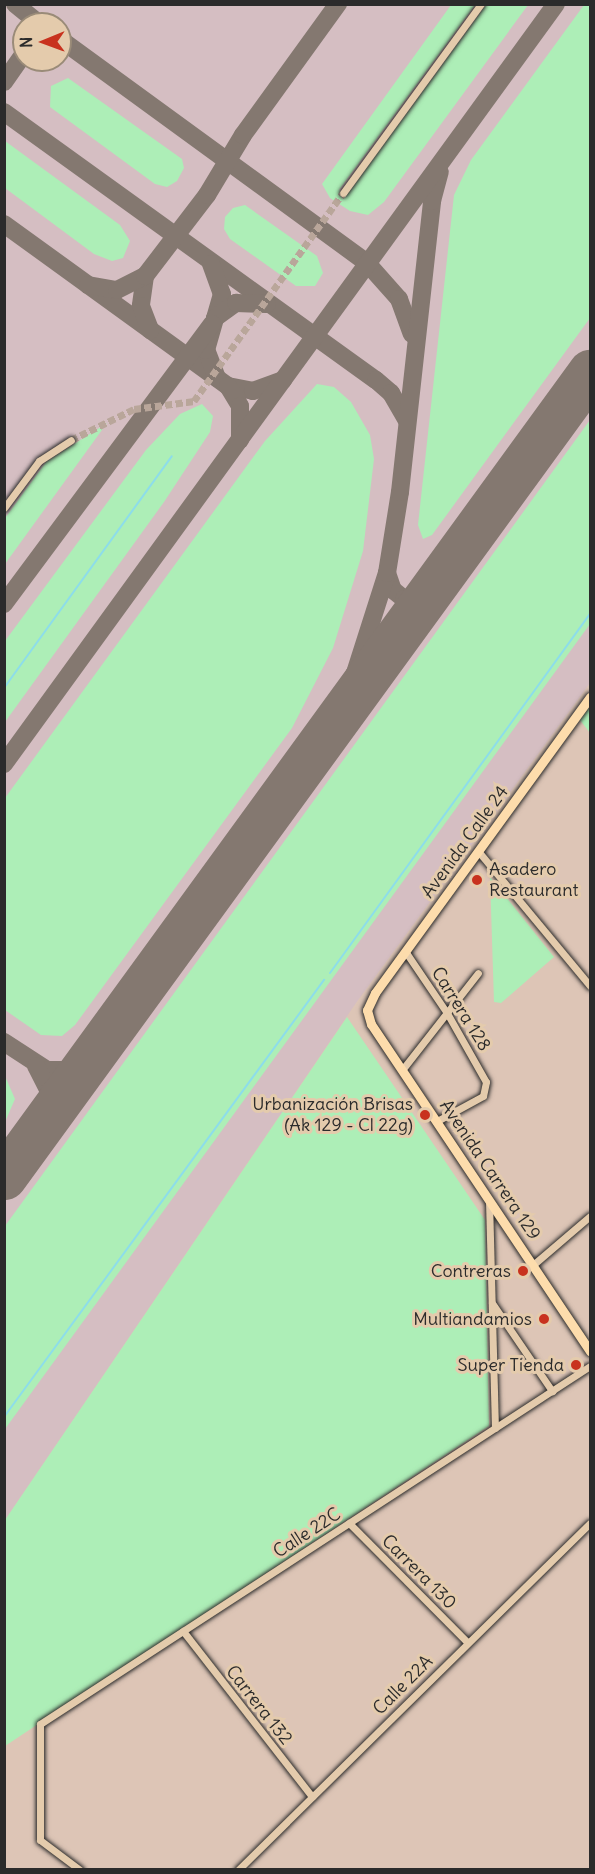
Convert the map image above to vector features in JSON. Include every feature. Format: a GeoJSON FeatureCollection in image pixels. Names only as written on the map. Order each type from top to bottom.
{"type":"FeatureCollection","features":[{"type":"Feature","properties":{"kind":"main road","name":"Avenida Calle 24"},"geometry":{"type":"LineString","coordinates":[[367,1006],[591,697]]}},
{"type":"Feature","properties":{"kind":"main road","name":"Avenida Carrera 129"},"geometry":{"type":"LineString","coordinates":[[367,1006],[371,1024],[591,1351]]}},
{"type":"Feature","properties":{"kind":"street"},"geometry":{"type":"LineString","coordinates":[[343,193],[481,4]]}},
{"type":"Feature","properties":{"kind":"street"},"geometry":{"type":"LineString","coordinates":[[4,508],[39,461],[71,440]]}},
{"type":"Feature","properties":{"kind":"street"},"geometry":{"type":"LineString","coordinates":[[478,851],[591,986]]}},
{"type":"Feature","properties":{"kind":"street","name":"Carrera 128"},"geometry":{"type":"LineString","coordinates":[[405,951],[483,1072],[486,1086],[483,1096],[436,1121]]}},
{"type":"Feature","properties":{"kind":"street"},"geometry":{"type":"LineString","coordinates":[[402,1070],[478,973]]}},
{"type":"Feature","properties":{"kind":"street"},"geometry":{"type":"LineString","coordinates":[[489,1198],[495,1428]]}},
{"type":"Feature","properties":{"kind":"street"},"geometry":{"type":"LineString","coordinates":[[534,1264],[591,1216]]}},
{"type":"Feature","properties":{"kind":"street"},"geometry":{"type":"LineString","coordinates":[[492,1303],[552,1391]]}},
{"type":"Feature","properties":{"kind":"street","name":"Calle 22C"},"geometry":{"type":"LineString","coordinates":[[80,1869],[40,1840],[40,1724],[591,1366]]}},
{"type":"Feature","properties":{"kind":"street","name":"Carrera 130"},"geometry":{"type":"LineString","coordinates":[[349,1523],[467,1642]]}},
{"type":"Feature","properties":{"kind":"street","name":"Calle 22A"},"geometry":{"type":"LineString","coordinates":[[238,1869],[467,1642],[591,1523]]}},
{"type":"Feature","properties":{"kind":"street","name":"Carrera 132"},"geometry":{"type":"LineString","coordinates":[[183,1631],[312,1797]]}},
{"type":"Feature","properties":{"kind":"shaded area"},"geometry":{"type":"Polygon","coordinates":[[[5,5],[590,5],[590,683],[356,1003],[5,1520],[5,5]]]}},
{"type":"Feature","properties":{"kind":"green space"},"geometry":{"type":"Polygon","coordinates":[[[451,5],[475,5],[339,190],[346,196],[486,5],[528,5],[384,202],[368,215],[350,211],[330,198],[322,184],[451,5]]]}},
{"type":"Feature","properties":{"kind":"green space"},"geometry":{"type":"Polygon","coordinates":[[[584,5],[590,5],[590,318],[432,535],[423,539],[418,525],[454,195],[471,160],[584,5]]]}},
{"type":"Feature","properties":{"kind":"green space"},"geometry":{"type":"Polygon","coordinates":[[[68,78],[182,159],[184,168],[177,181],[167,187],[155,184],[50,107],[51,86],[68,78]]]}},
{"type":"Feature","properties":{"kind":"green space"},"geometry":{"type":"Polygon","coordinates":[[[5,141],[120,225],[130,241],[123,258],[112,261],[94,254],[5,188],[5,141]]]}},
{"type":"Feature","properties":{"kind":"green space"},"geometry":{"type":"Polygon","coordinates":[[[245,205],[317,256],[323,273],[315,286],[296,286],[230,239],[224,229],[225,217],[233,208],[245,205]]]}},
{"type":"Feature","properties":{"kind":"green space"},"geometry":{"type":"Polygon","coordinates":[[[317,384],[334,387],[351,402],[370,435],[374,459],[363,551],[333,648],[292,728],[75,1025],[62,1036],[41,1035],[5,1010],[5,798],[265,441],[317,384]]]}},
{"type":"Feature","properties":{"kind":"green space"},"geometry":{"type":"Polygon","coordinates":[[[202,404],[213,416],[210,432],[164,502],[5,722],[5,641],[146,450],[180,414],[202,404]]]}},
{"type":"Feature","properties":{"kind":"green space"},"geometry":{"type":"Polygon","coordinates":[[[590,420],[590,624],[5,1429],[5,1226],[590,420]]]}},
{"type":"Feature","properties":{"kind":"green space"},"geometry":{"type":"Polygon","coordinates":[[[107,423],[5,564],[5,518],[46,462],[107,423]]]}},
{"type":"Feature","properties":{"kind":"green space"},"geometry":{"type":"Polygon","coordinates":[[[590,706],[590,733],[580,720],[590,706]]]}},
{"type":"Feature","properties":{"kind":"green space"},"geometry":{"type":"Polygon","coordinates":[[[490,877],[554,957],[501,1003],[494,1002],[490,877]]]}},
{"type":"Feature","properties":{"kind":"green space"},"geometry":{"type":"Polygon","coordinates":[[[347,1017],[485,1220],[489,1426],[5,1746],[5,1520],[347,1017]]]}},
{"type":"Feature","properties":{"kind":"green space"},"geometry":{"type":"Polygon","coordinates":[[[5,1076],[15,1099],[5,1122],[5,1076]]]}},
{"type":"Feature","properties":{"kind":"waterway"},"geometry":{"type":"LineString","coordinates":[[4,688],[172,456]]}},
{"type":"Feature","properties":{"kind":"waterway"},"geometry":{"type":"LineString","coordinates":[[330,973],[590,614]]}},
{"type":"Feature","properties":{"kind":"waterway"},"geometry":{"type":"LineString","coordinates":[[4,1417],[324,980]]}},
{"type":"Feature","properties":{"kind":"taxiway"},"geometry":{"type":"LineString","coordinates":[[15,4],[25,12]]}},
{"type":"Feature","properties":{"kind":"taxiway"},"geometry":{"type":"LineString","coordinates":[[88,285],[117,290],[145,276],[207,195],[243,135],[338,4]]}},
{"type":"Feature","properties":{"kind":"taxiway"},"geometry":{"type":"LineString","coordinates":[[4,764],[556,4]]}},
{"type":"Feature","properties":{"kind":"taxiway"},"geometry":{"type":"LineString","coordinates":[[72,48],[367,263],[399,299],[412,334]]}},
{"type":"Feature","properties":{"kind":"taxiway"},"geometry":{"type":"LineString","coordinates":[[4,82],[12,70]]}},
{"type":"Feature","properties":{"kind":"taxiway"},"geometry":{"type":"LineString","coordinates":[[4,112],[376,380],[391,393],[407,421]]}},
{"type":"Feature","properties":{"kind":"taxiway"},"geometry":{"type":"LineString","coordinates":[[319,744],[355,673],[387,573],[400,492],[432,201],[440,172]]}},
{"type":"Feature","properties":{"kind":"taxiway"},"geometry":{"type":"LineString","coordinates":[[4,224],[228,386],[253,391],[283,380]]}},
{"type":"Feature","properties":{"kind":"taxiway"},"geometry":{"type":"LineString","coordinates":[[211,264],[222,294],[215,318]]}},
{"type":"Feature","properties":{"kind":"taxiway"},"geometry":{"type":"LineString","coordinates":[[145,276],[141,306],[150,330]]}},
{"type":"Feature","properties":{"kind":"taxiway"},"geometry":{"type":"LineString","coordinates":[[217,378],[206,350],[215,318],[236,303],[267,304]]}},
{"type":"Feature","properties":{"kind":"taxiway"},"geometry":{"type":"LineString","coordinates":[[4,604],[212,324]]}},
{"type":"Feature","properties":{"kind":"taxiway"},"geometry":{"type":"LineString","coordinates":[[228,386],[240,406],[240,440]]}},
{"type":"Feature","properties":{"kind":"taxiway"},"geometry":{"type":"LineString","coordinates":[[387,573],[393,590],[404,599],[415,598],[437,583]]}},
{"type":"Feature","properties":{"kind":"taxiway"},"geometry":{"type":"LineString","coordinates":[[4,1042],[47,1070],[64,1070],[92,1057]]}},
{"type":"Feature","properties":{"kind":"taxiway"},"geometry":{"type":"LineString","coordinates":[[36,1066],[49,1091],[44,1122]]}},
{"type":"Feature","properties":{"kind":"runway"},"geometry":{"type":"LineString","coordinates":[[4,1177],[590,372]]}},
{"type":"Feature","properties":{"kind":"tunnel"},"geometry":{"type":"LineString","coordinates":[[71,440],[134,409],[194,401],[343,193]]}},
{"type":"Feature","properties":{"kind":"place","name":"Asadero Restaurant"},"geometry":{"type":"Point","coordinates":[477,880]}},
{"type":"Feature","properties":{"kind":"place","name":"Urbanización Brisas (Ak 129 - Cl 22g)"},"geometry":{"type":"Point","coordinates":[425,1115]}},
{"type":"Feature","properties":{"kind":"place","name":"Contreras"},"geometry":{"type":"Point","coordinates":[523,1271]}},
{"type":"Feature","properties":{"kind":"place","name":"Multiandamios"},"geometry":{"type":"Point","coordinates":[544,1319]}},
{"type":"Feature","properties":{"kind":"place","name":"Super Tienda"},"geometry":{"type":"Point","coordinates":[576,1365]}}]}
